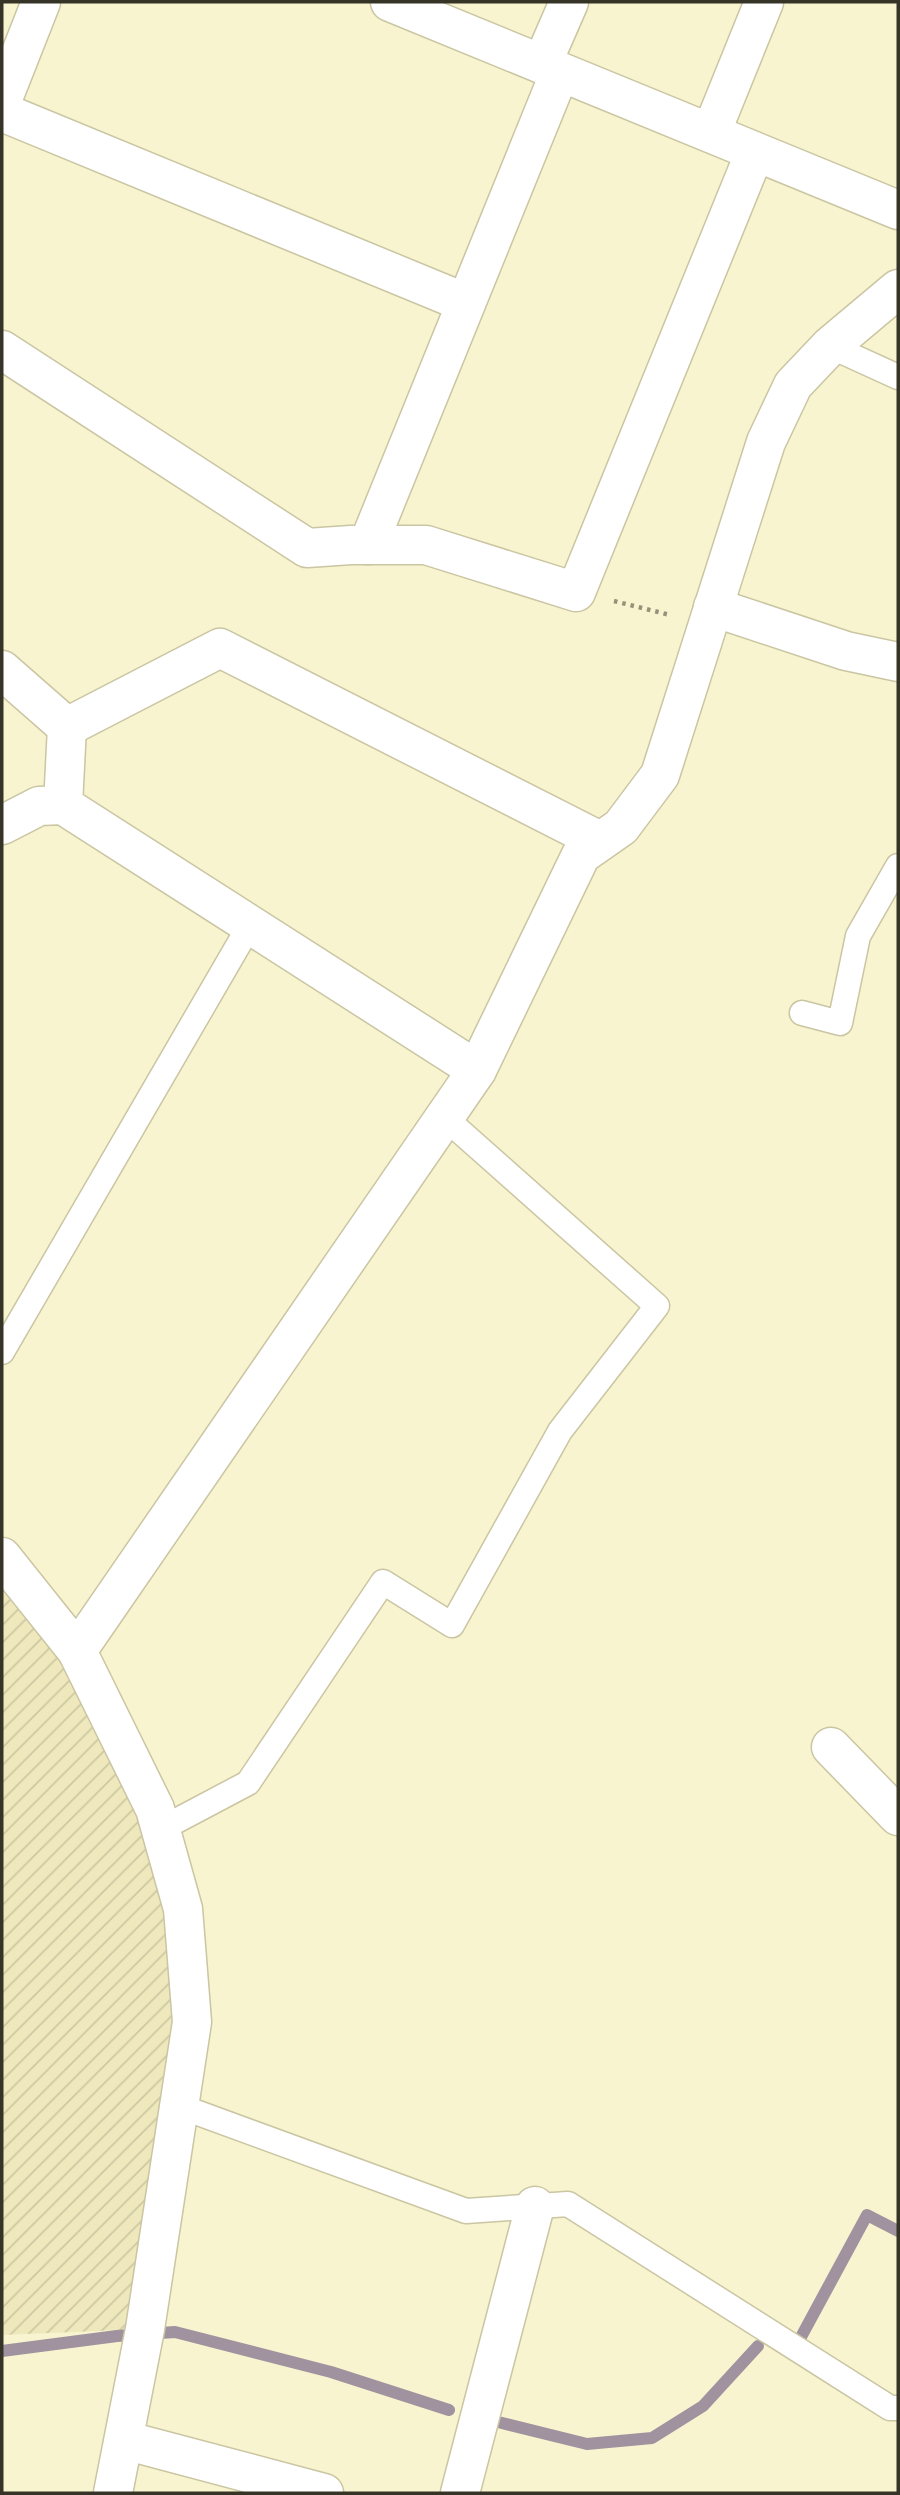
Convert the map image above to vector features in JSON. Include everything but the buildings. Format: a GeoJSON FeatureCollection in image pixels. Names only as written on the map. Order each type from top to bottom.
{"type":"FeatureCollection","features":[{"type":"Feature","properties":{"kind":"street"},"geometry":{"type":"LineString","coordinates":[[2,101],[41,2]]}},
{"type":"Feature","properties":{"kind":"street"},"geometry":{"type":"LineString","coordinates":[[390,2],[898,210]]}},
{"type":"Feature","properties":{"kind":"street"},"geometry":{"type":"LineString","coordinates":[[368,545],[466,303],[551,68],[569,2]]}},
{"type":"Feature","properties":{"kind":"street"},"geometry":{"type":"LineString","coordinates":[[710,133],[764,2]]}},
{"type":"Feature","properties":{"kind":"street"},"geometry":{"type":"LineString","coordinates":[[2,112],[466,303]]}},
{"type":"Feature","properties":{"kind":"street"},"geometry":{"type":"LineString","coordinates":[[2,350],[307,548],[426,545],[576,592],[755,152]]}},
{"type":"Feature","properties":{"kind":"street"},"geometry":{"type":"LineString","coordinates":[[77,1651],[477,1070],[581,855],[621,827],[660,775],[766,442],[793,385],[830,346],[898,289]]}},
{"type":"Feature","properties":{"kind":"street"},"geometry":{"type":"LineString","coordinates":[[711,614],[846,651],[898,662]]}},
{"type":"Feature","properties":{"kind":"street"},"geometry":{"type":"LineString","coordinates":[[67,727],[220,649],[600,841]]}},
{"type":"Feature","properties":{"kind":"street"},"geometry":{"type":"LineString","coordinates":[[2,670],[67,727]]}},
{"type":"Feature","properties":{"kind":"street"},"geometry":{"type":"LineString","coordinates":[[63,805],[67,727]]}},
{"type":"Feature","properties":{"kind":"street"},"geometry":{"type":"LineString","coordinates":[[2,825],[39,806],[63,805],[477,1070]]}},
{"type":"Feature","properties":{"kind":"street"},"geometry":{"type":"LineString","coordinates":[[2,1557],[77,1651],[155,1809],[183,1909],[192,2022],[143,2340],[113,2493]]}},
{"type":"Feature","properties":{"kind":"street"},"geometry":{"type":"LineString","coordinates":[[831,1747],[898,1816]]}},
{"type":"Feature","properties":{"kind":"street"},"geometry":{"type":"LineString","coordinates":[[460,2493],[535,2206]]}},
{"type":"Feature","properties":{"kind":"street"},"geometry":{"type":"LineString","coordinates":[[124,2441],[324,2493]]}},
{"type":"Feature","properties":{"kind":"lane"},"geometry":{"type":"LineString","coordinates":[[830,346],[898,377]]}},
{"type":"Feature","properties":{"kind":"lane"},"geometry":{"type":"LineString","coordinates":[[802,1013],[840,1023],[858,936],[898,866]]}},
{"type":"Feature","properties":{"kind":"lane"},"geometry":{"type":"LineString","coordinates":[[2,1352],[250,925]]}},
{"type":"Feature","properties":{"kind":"lane"},"geometry":{"type":"LineString","coordinates":[[160,1829],[248,1783],[383,1582],[452,1625],[560,1431],[657,1306],[444,1117]]}},
{"type":"Feature","properties":{"kind":"lane"},"geometry":{"type":"LineString","coordinates":[[179,2106],[466,2211],[568,2204],[890,2408],[898,2408]]}},
{"type":"Feature","properties":{"kind":"path"},"geometry":{"type":"LineString","coordinates":[[576,592],[672,615],[711,614]]}},
{"type":"Feature","properties":{"kind":"shaded area"},"geometry":{"type":"Polygon","coordinates":[[[2,1557],[77,1651],[183,1909],[145,2329],[2,2335],[2,1557]]]}},
{"type":"Feature","properties":{"kind":"waterway"},"geometry":{"type":"LineString","coordinates":[[801,2337],[867,2215],[898,2231]]}},
{"type":"Feature","properties":{"kind":"waterway"},"geometry":{"type":"LineString","coordinates":[[2,2351],[117,2336],[175,2332],[331,2372],[449,2410]]}},
{"type":"Feature","properties":{"kind":"waterway"},"geometry":{"type":"LineString","coordinates":[[498,2422],[587,2444],[652,2438],[703,2406],[758,2346]]}}]}
